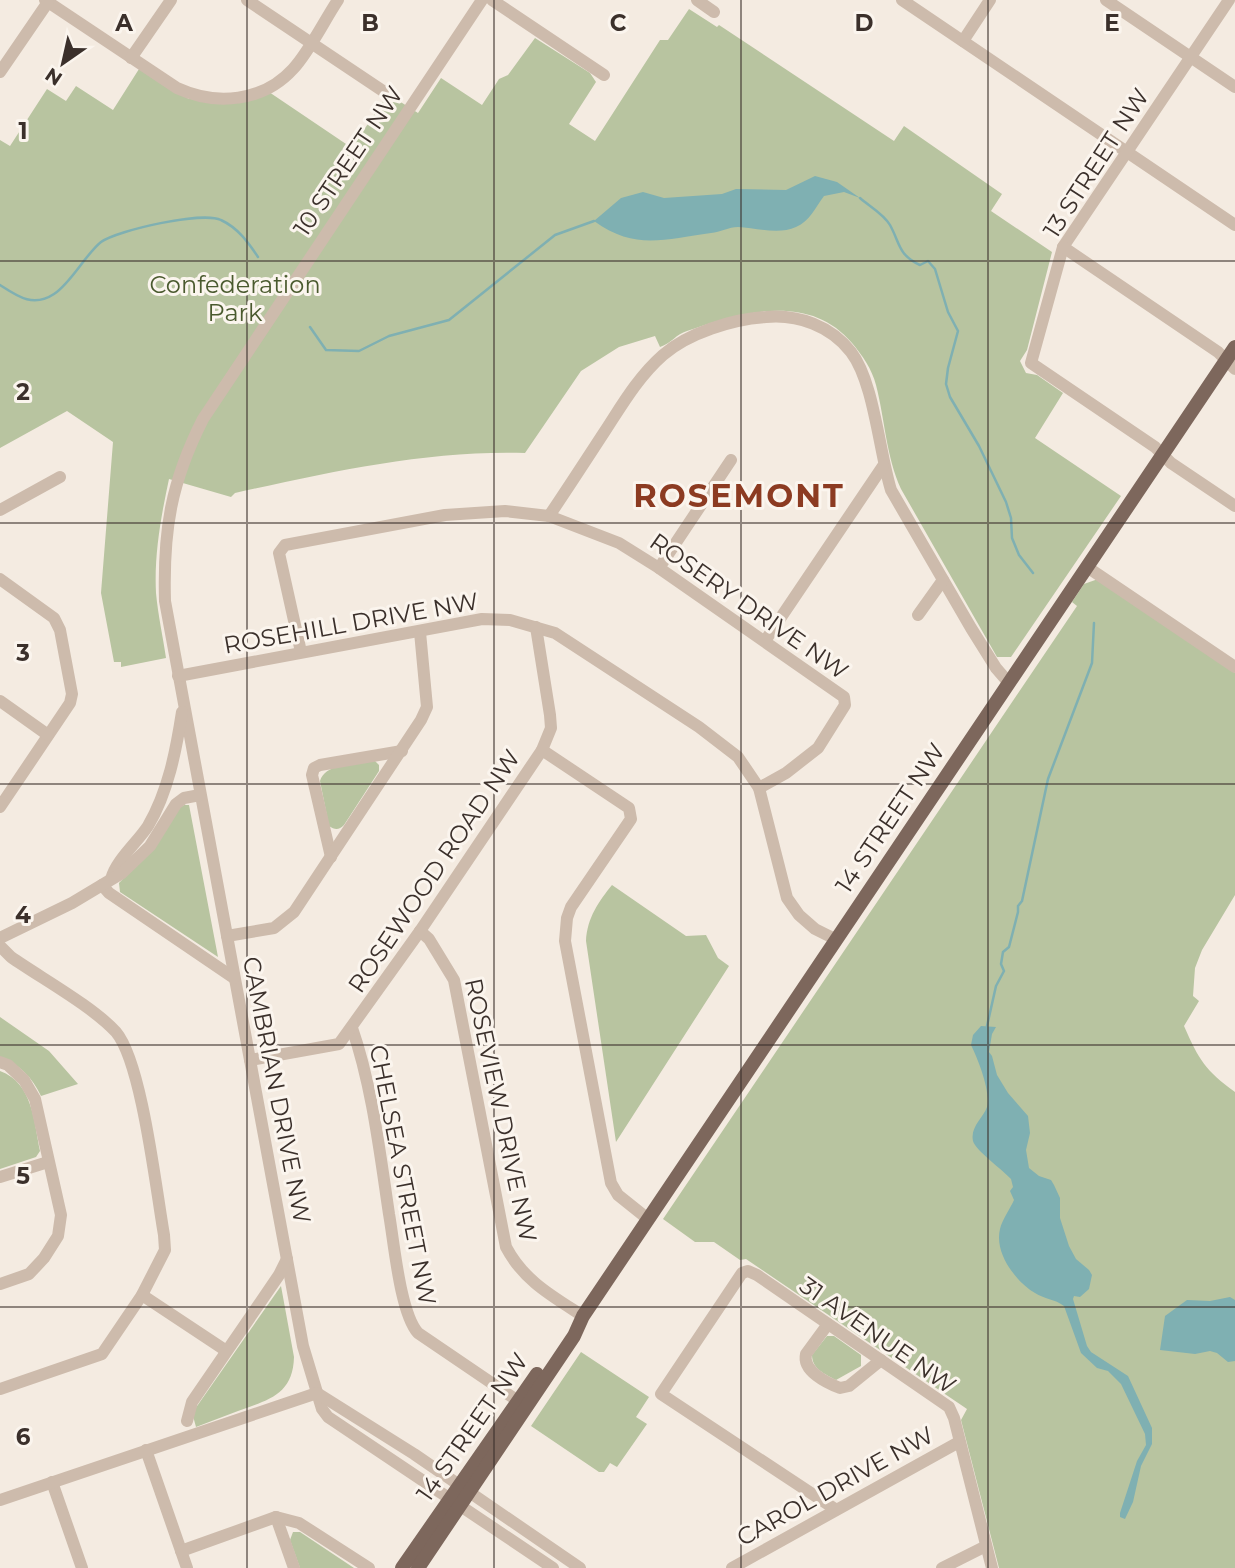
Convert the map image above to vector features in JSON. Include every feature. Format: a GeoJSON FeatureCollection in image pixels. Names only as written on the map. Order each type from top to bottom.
{"type":"FeatureCollection","features":[{"type":"Feature","properties":{"kind":"main road","name":"14 STREET NW"},"geometry":{"type":"LineString","coordinates":[[402,1568],[455,1501],[574,1336],[583,1316],[835,939],[1163,455],[1231,364],[1235,347]]}},
{"type":"Feature","properties":{"kind":"main road","name":"14 STREET NW"},"geometry":{"type":"LineString","coordinates":[[464,1488],[518,1401],[566,1333],[583,1316]]}},
{"type":"Feature","properties":{"kind":"main road","name":"14 STREET NW"},"geometry":{"type":"LineString","coordinates":[[418,1568],[455,1501]]}},
{"type":"Feature","properties":{"kind":"street"},"geometry":{"type":"LineString","coordinates":[[131,58],[171,0]]}},
{"type":"Feature","properties":{"kind":"street"},"geometry":{"type":"LineString","coordinates":[[247,0],[383,91]]}},
{"type":"Feature","properties":{"kind":"street"},"geometry":{"type":"LineString","coordinates":[[0,72],[46,1],[187,92],[207,98],[247,96],[275,85],[293,69],[338,0]]}},
{"type":"Feature","properties":{"kind":"street","name":"10 STREET NW"},"geometry":{"type":"LineString","coordinates":[[200,795],[165,601],[165,555],[172,496],[190,446],[214,401],[482,0]]}},
{"type":"Feature","properties":{"kind":"street"},"geometry":{"type":"LineString","coordinates":[[492,0],[604,75]]}},
{"type":"Feature","properties":{"kind":"street"},"geometry":{"type":"LineString","coordinates":[[508,11],[516,0]]}},
{"type":"Feature","properties":{"kind":"street"},"geometry":{"type":"LineString","coordinates":[[697,0],[714,12]]}},
{"type":"Feature","properties":{"kind":"street"},"geometry":{"type":"LineString","coordinates":[[902,0],[1235,225]]}},
{"type":"Feature","properties":{"kind":"street"},"geometry":{"type":"LineString","coordinates":[[962,41],[990,0]]}},
{"type":"Feature","properties":{"kind":"street"},"geometry":{"type":"LineString","coordinates":[[1106,0],[1235,87]]}},
{"type":"Feature","properties":{"kind":"street","name":"13 STREET NW"},"geometry":{"type":"LineString","coordinates":[[1163,455],[1031,363],[1063,247],[1229,0]]}},
{"type":"Feature","properties":{"kind":"street"},"geometry":{"type":"LineString","coordinates":[[1063,247],[1218,352],[1231,364]]}},
{"type":"Feature","properties":{"kind":"street"},"geometry":{"type":"LineString","coordinates":[[549,516],[636,384],[665,353],[699,334],[752,318],[777,316],[806,320],[832,334],[852,353],[867,386],[883,466],[891,490],[996,668],[1009,683]]}},
{"type":"Feature","properties":{"kind":"street"},"geometry":{"type":"LineString","coordinates":[[1163,455],[1235,506]]}},
{"type":"Feature","properties":{"kind":"street"},"geometry":{"type":"LineString","coordinates":[[659,568],[731,460]]}},
{"type":"Feature","properties":{"kind":"street"},"geometry":{"type":"LineString","coordinates":[[765,641],[883,466]]}},
{"type":"Feature","properties":{"kind":"street"},"geometry":{"type":"LineString","coordinates":[[0,510],[61,477]]}},
{"type":"Feature","properties":{"kind":"street","name":"ROSERY DRIVE NW"},"geometry":{"type":"LineString","coordinates":[[301,652],[292,600],[279,553],[285,545],[445,515],[505,511],[549,516],[619,543],[844,697],[845,705],[818,747],[786,773],[759,788]]}},
{"type":"Feature","properties":{"kind":"street"},"geometry":{"type":"LineString","coordinates":[[1087,567],[1235,667]]}},
{"type":"Feature","properties":{"kind":"street"},"geometry":{"type":"LineString","coordinates":[[0,579],[54,618],[60,631],[72,694],[70,703],[0,807]]}},
{"type":"Feature","properties":{"kind":"street"},"geometry":{"type":"LineString","coordinates":[[918,615],[943,580]]}},
{"type":"Feature","properties":{"kind":"street","name":"ROSEHILL DRIVE NW"},"geometry":{"type":"LineString","coordinates":[[178,676],[482,619],[510,620],[555,633],[699,727],[737,757],[759,788],[787,898],[807,922],[835,939]]}},
{"type":"Feature","properties":{"kind":"street","name":"ROSEWOOD ROAD NW"},"geometry":{"type":"LineString","coordinates":[[250,1060],[339,1044],[420,931],[542,750],[551,728],[551,715],[536,627]]}},
{"type":"Feature","properties":{"kind":"street"},"geometry":{"type":"LineString","coordinates":[[227,936],[266,931],[282,923],[294,912],[402,751],[427,707],[421,632]]}},
{"type":"Feature","properties":{"kind":"street"},"geometry":{"type":"LineString","coordinates":[[0,701],[48,734]]}},
{"type":"Feature","properties":{"kind":"street","name":"10 STREET NW"},"geometry":{"type":"LineString","coordinates":[[106,882],[146,828],[164,793],[179,732],[183,702]]}},
{"type":"Feature","properties":{"kind":"street"},"geometry":{"type":"LineString","coordinates":[[542,750],[629,808],[631,814],[631,820],[571,907],[565,941],[611,1183],[618,1195],[648,1219]]}},
{"type":"Feature","properties":{"kind":"street"},"geometry":{"type":"LineString","coordinates":[[331,858],[312,775],[314,768],[402,751]]}},
{"type":"Feature","properties":{"kind":"street"},"geometry":{"type":"LineString","coordinates":[[0,938],[122,873],[150,846],[176,804],[184,798],[200,795]]}},
{"type":"Feature","properties":{"kind":"street","name":"CAMBRIAN DRIVE NW"},"geometry":{"type":"LineString","coordinates":[[200,795],[303,1346],[322,1409],[328,1417],[553,1568]]}},
{"type":"Feature","properties":{"kind":"street"},"geometry":{"type":"LineString","coordinates":[[106,882],[112,895],[234,978]]}},
{"type":"Feature","properties":{"kind":"street"},"geometry":{"type":"LineString","coordinates":[[9,957],[19,929]]}},
{"type":"Feature","properties":{"kind":"street","name":"ROSEVIEW DRIVE NW"},"geometry":{"type":"LineString","coordinates":[[420,931],[429,939],[454,980],[506,1247],[513,1261],[528,1279],[583,1316]]}},
{"type":"Feature","properties":{"kind":"street"},"geometry":{"type":"LineString","coordinates":[[0,946],[9,957],[103,1020],[118,1034],[129,1054],[140,1098],[165,1250],[142,1296],[102,1354],[0,1389]]}},
{"type":"Feature","properties":{"kind":"street","name":"CHELSEA STREET NW"},"geometry":{"type":"LineString","coordinates":[[352,1028],[359,1049],[380,1160],[400,1285],[411,1323],[418,1334],[518,1401]]}},
{"type":"Feature","properties":{"kind":"street"},"geometry":{"type":"LineString","coordinates":[[0,1062],[8,1065],[24,1080],[35,1099],[61,1214],[58,1236],[44,1258],[29,1274],[0,1284]]}},
{"type":"Feature","properties":{"kind":"street"},"geometry":{"type":"LineString","coordinates":[[0,1177],[48,1162]]}},
{"type":"Feature","properties":{"kind":"street"},"geometry":{"type":"LineString","coordinates":[[187,1421],[192,1402],[225,1350],[279,1275],[287,1259]]}},
{"type":"Feature","properties":{"kind":"street","name":"31 AVENUE NW"},"geometry":{"type":"LineString","coordinates":[[835,1509],[661,1394],[742,1273],[757,1275],[949,1407],[992,1568]]}},
{"type":"Feature","properties":{"kind":"street"},"geometry":{"type":"LineString","coordinates":[[142,1296],[225,1350]]}},
{"type":"Feature","properties":{"kind":"street"},"geometry":{"type":"LineString","coordinates":[[828,1324],[804,1359],[806,1365],[823,1380],[840,1388],[849,1386],[881,1360]]}},
{"type":"Feature","properties":{"kind":"street"},"geometry":{"type":"LineString","coordinates":[[0,1500],[317,1393],[464,1488],[580,1568]]}},
{"type":"Feature","properties":{"kind":"street","name":"CAROL DRIVE NW"},"geometry":{"type":"LineString","coordinates":[[732,1568],[959,1442]]}},
{"type":"Feature","properties":{"kind":"street"},"geometry":{"type":"LineString","coordinates":[[146,1450],[187,1568]]}},
{"type":"Feature","properties":{"kind":"street"},"geometry":{"type":"LineString","coordinates":[[52,1482],[82,1568]]}},
{"type":"Feature","properties":{"kind":"street"},"geometry":{"type":"LineString","coordinates":[[181,1551],[276,1517],[299,1523],[369,1568]]}},
{"type":"Feature","properties":{"kind":"street"},"geometry":{"type":"LineString","coordinates":[[276,1517],[294,1568]]}},
{"type":"Feature","properties":{"kind":"street"},"geometry":{"type":"LineString","coordinates":[[942,1568],[986,1546]]}},
{"type":"Feature","properties":{"kind":"green space","name":"Confederation Park"},"geometry":{"type":"Polygon","coordinates":[[[689,9],[717,27],[719,25],[894,141],[904,126],[1002,194],[991,211],[1052,252],[1027,350],[1020,361],[1026,373],[1037,375],[1063,393],[1035,438],[1121,496],[1011,657],[997,657],[901,489],[889,451],[876,385],[863,357],[835,327],[816,317],[774,311],[752,313],[708,324],[683,332],[660,347],[655,336],[619,347],[581,371],[525,453],[452,455],[379,464],[235,493],[231,497],[169,479],[156,564],[157,601],[166,658],[121,667],[121,662],[114,662],[101,593],[113,442],[67,411],[0,448],[0,140],[10,146],[47,89],[66,101],[76,86],[113,110],[139,69],[189,99],[269,92],[349,146],[353,146],[388,94],[418,113],[441,78],[482,105],[499,79],[508,75],[535,38],[590,73],[596,82],[569,124],[595,141],[660,40],[668,40],[689,9]]]}},
{"type":"Feature","properties":{"kind":"green space"},"geometry":{"type":"Polygon","coordinates":[[[1098,579],[1235,673],[1235,895],[1202,950],[1195,968],[1193,996],[1199,1001],[1184,1026],[1204,1064],[1235,1092],[1235,1568],[999,1568],[961,1420],[967,1409],[746,1259],[740,1260],[714,1242],[695,1242],[663,1219],[1077,606],[1072,602],[1084,584],[1098,579]]]}},
{"type":"Feature","properties":{"kind":"green space"},"geometry":{"type":"Polygon","coordinates":[[[375,761],[379,765],[379,771],[344,825],[337,829],[329,826],[320,781],[323,775],[343,765],[375,761]]]}},
{"type":"Feature","properties":{"kind":"green space"},"geometry":{"type":"Polygon","coordinates":[[[189,805],[218,957],[120,892],[119,883],[153,849],[177,809],[189,805]]]}},
{"type":"Feature","properties":{"kind":"green space"},"geometry":{"type":"Polygon","coordinates":[[[612,885],[686,936],[706,935],[718,958],[729,966],[616,1142],[586,941],[591,917],[612,885]]]}},
{"type":"Feature","properties":{"kind":"green space"},"geometry":{"type":"Polygon","coordinates":[[[0,1017],[49,1051],[78,1084],[41,1096],[24,1072],[0,1057],[0,1017]]]}},
{"type":"Feature","properties":{"kind":"green space"},"geometry":{"type":"Polygon","coordinates":[[[0,1071],[19,1084],[26,1094],[40,1151],[36,1157],[0,1169],[0,1071]]]}},
{"type":"Feature","properties":{"kind":"green space"},"geometry":{"type":"Polygon","coordinates":[[[281,1286],[294,1357],[289,1380],[284,1388],[269,1399],[196,1427],[193,1416],[195,1409],[281,1286]]]}},
{"type":"Feature","properties":{"kind":"green space"},"geometry":{"type":"Polygon","coordinates":[[[827,1336],[834,1336],[861,1355],[861,1366],[836,1380],[820,1371],[814,1364],[812,1355],[827,1336]]]}},
{"type":"Feature","properties":{"kind":"green space"},"geometry":{"type":"Polygon","coordinates":[[[581,1352],[649,1397],[636,1417],[647,1424],[617,1467],[610,1463],[604,1472],[599,1472],[531,1426],[581,1352]]]}},
{"type":"Feature","properties":{"kind":"green space"},"geometry":{"type":"Polygon","coordinates":[[[293,1532],[300,1532],[354,1568],[300,1568],[290,1540],[293,1532]]]}},
{"type":"Feature","properties":{"kind":"water"},"geometry":{"type":"Polygon","coordinates":[[[815,176],[837,182],[860,198],[844,192],[824,196],[805,221],[782,231],[735,227],[664,240],[637,240],[609,230],[594,221],[621,198],[643,192],[664,198],[722,194],[736,189],[786,190],[815,176]]]}},
{"type":"Feature","properties":{"kind":"water"},"geometry":{"type":"Polygon","coordinates":[[[981,1026],[996,1027],[989,1052],[997,1075],[1028,1116],[1030,1133],[1026,1150],[1029,1168],[1039,1176],[1051,1180],[1054,1185],[1060,1198],[1060,1218],[1069,1246],[1076,1259],[1092,1275],[1089,1289],[1073,1299],[1087,1346],[1091,1352],[1128,1376],[1152,1428],[1152,1444],[1141,1466],[1133,1502],[1125,1519],[1120,1517],[1120,1513],[1137,1461],[1146,1445],[1145,1434],[1121,1384],[1108,1371],[1097,1368],[1081,1353],[1064,1306],[1038,1295],[1021,1282],[1008,1266],[1000,1248],[1000,1229],[1014,1200],[1010,1191],[1013,1187],[1011,1179],[984,1155],[973,1141],[973,1131],[988,1101],[983,1076],[971,1045],[973,1035],[981,1026]]]}},
{"type":"Feature","properties":{"kind":"water"},"geometry":{"type":"Polygon","coordinates":[[[1230,1297],[1235,1300],[1235,1361],[1228,1362],[1210,1351],[1195,1354],[1160,1350],[1165,1316],[1187,1300],[1210,1301],[1230,1297]]]}},
{"type":"Feature","properties":{"kind":"waterway"},"geometry":{"type":"LineString","coordinates":[[860,198],[887,221],[907,257],[920,265],[928,261],[935,269],[948,312],[958,331],[946,384],[950,397],[979,446],[1006,502],[1011,518],[1012,538],[1019,555],[1033,573]]}},
{"type":"Feature","properties":{"kind":"waterway"},"geometry":{"type":"LineString","coordinates":[[0,285],[26,299],[46,298],[60,289],[89,254],[110,237],[161,223],[197,218],[211,218],[227,223],[238,231],[258,257]]}},
{"type":"Feature","properties":{"kind":"waterway"},"geometry":{"type":"LineString","coordinates":[[310,327],[326,350],[359,351],[389,336],[449,320],[555,235],[594,221]]}},
{"type":"Feature","properties":{"kind":"waterway"},"geometry":{"type":"LineString","coordinates":[[987,1026],[996,986],[1004,971],[1001,964],[1003,952],[1009,947],[1018,906],[1022,901],[1048,779],[1092,663],[1094,623]]}},
{"type":"Feature","properties":{"kind":"district","name":"ROSEMONT"},"geometry":{"type":"Point","coordinates":[739,495]}}]}
